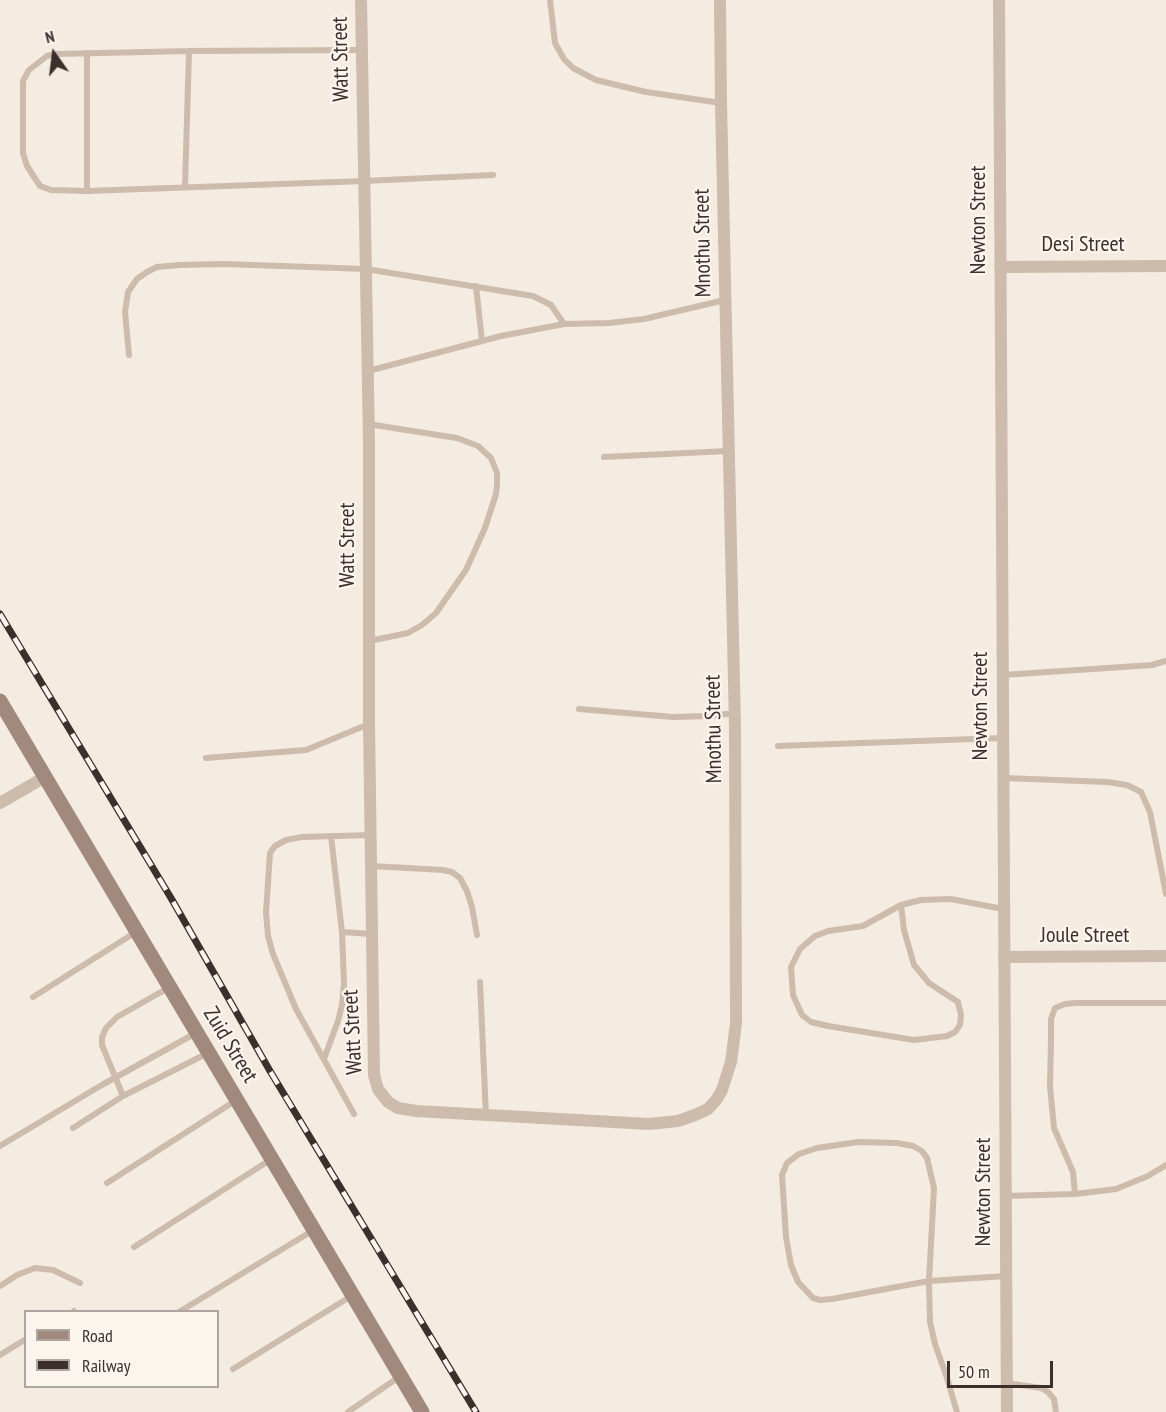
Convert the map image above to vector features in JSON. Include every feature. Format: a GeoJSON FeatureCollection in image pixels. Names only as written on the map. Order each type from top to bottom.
{"type":"FeatureCollection","features":[{"type":"Feature","properties":{"kind":"street","name":"Watt Street"},"geometry":{"type":"LineString","coordinates":[[361,0],[368,371],[372,1050],[374,1075],[378,1089]]}},
{"type":"Feature","properties":{"kind":"street","name":"Mnothu Street"},"geometry":{"type":"LineString","coordinates":[[378,1089],[387,1102],[398,1108],[416,1111],[650,1124],[678,1121],[708,1109],[722,1090],[731,1062],[736,1023],[735,712],[720,103],[720,0]]}},
{"type":"Feature","properties":{"kind":"street","name":"Newton Street"},"geometry":{"type":"LineString","coordinates":[[999,0],[1006,1383],[1008,1412]]}},
{"type":"Feature","properties":{"kind":"street","name":"Desi Street"},"geometry":{"type":"LineString","coordinates":[[1000,267],[1166,266]]}},
{"type":"Feature","properties":{"kind":"street","name":"Zuid Street"},"geometry":{"type":"LineString","coordinates":[[0,701],[422,1412]]}},
{"type":"Feature","properties":{"kind":"street"},"geometry":{"type":"LineString","coordinates":[[0,803],[45,777]]}},
{"type":"Feature","properties":{"kind":"street","name":"Joule Street"},"geometry":{"type":"LineString","coordinates":[[1004,957],[1166,956]]}},
{"type":"Feature","properties":{"kind":"lane"},"geometry":{"type":"LineString","coordinates":[[550,0],[555,43],[564,59],[573,68],[596,80],[636,90],[720,103]]}},
{"type":"Feature","properties":{"kind":"lane"},"geometry":{"type":"LineString","coordinates":[[362,50],[189,51],[47,56],[29,70],[23,81],[23,153],[27,166],[40,186],[51,190],[87,191],[364,182],[493,175]]}},
{"type":"Feature","properties":{"kind":"lane"},"geometry":{"type":"LineString","coordinates":[[185,187],[189,51]]}},
{"type":"Feature","properties":{"kind":"lane"},"geometry":{"type":"LineString","coordinates":[[87,53],[87,191]]}},
{"type":"Feature","properties":{"kind":"lane"},"geometry":{"type":"LineString","coordinates":[[129,354],[125,312],[128,292],[137,279],[157,267],[224,264],[366,269],[518,293],[544,301],[557,311],[564,324]]}},
{"type":"Feature","properties":{"kind":"lane"},"geometry":{"type":"LineString","coordinates":[[476,286],[482,341]]}},
{"type":"Feature","properties":{"kind":"lane"},"geometry":{"type":"LineString","coordinates":[[368,371],[482,341],[564,324],[609,323],[644,319],[726,300]]}},
{"type":"Feature","properties":{"kind":"lane"},"geometry":{"type":"LineString","coordinates":[[368,424],[456,438],[478,446],[491,458],[497,473],[496,494],[485,528],[466,570],[436,613],[422,626],[408,633],[369,641]]}},
{"type":"Feature","properties":{"kind":"lane"},"geometry":{"type":"LineString","coordinates":[[604,457],[728,451]]}},
{"type":"Feature","properties":{"kind":"lane"},"geometry":{"type":"LineString","coordinates":[[1002,675],[1152,665],[1166,661]]}},
{"type":"Feature","properties":{"kind":"lane"},"geometry":{"type":"LineString","coordinates":[[579,709],[673,717],[710,716],[735,712]]}},
{"type":"Feature","properties":{"kind":"lane"},"geometry":{"type":"LineString","coordinates":[[206,758],[306,750],[369,724]]}},
{"type":"Feature","properties":{"kind":"lane"},"geometry":{"type":"LineString","coordinates":[[778,746],[1003,738]]}},
{"type":"Feature","properties":{"kind":"lane"},"geometry":{"type":"LineString","coordinates":[[1003,778],[1107,782],[1127,785],[1142,792],[1150,812],[1166,894]]}},
{"type":"Feature","properties":{"kind":"lane"},"geometry":{"type":"LineString","coordinates":[[354,1114],[296,1009],[273,954],[268,936],[266,912],[270,853],[275,846],[286,840],[302,837],[371,835]]}},
{"type":"Feature","properties":{"kind":"lane"},"geometry":{"type":"LineString","coordinates":[[324,1059],[339,1021],[342,1005],[342,933],[331,837]]}},
{"type":"Feature","properties":{"kind":"lane"},"geometry":{"type":"LineString","coordinates":[[371,866],[452,872],[460,878],[467,891],[477,935]]}},
{"type":"Feature","properties":{"kind":"lane"},"geometry":{"type":"LineString","coordinates":[[901,905],[906,941],[914,965],[929,982],[958,1002],[961,1015],[960,1024],[955,1032],[938,1038],[907,1039],[876,1032],[828,1026],[811,1022],[802,1015],[790,981],[791,967],[800,949],[815,936],[828,931],[863,926],[901,905],[935,898],[1004,909]]}},
{"type":"Feature","properties":{"kind":"lane"},"geometry":{"type":"LineString","coordinates":[[33,997],[136,932]]}},
{"type":"Feature","properties":{"kind":"lane"},"geometry":{"type":"LineString","coordinates":[[342,933],[371,934]]}},
{"type":"Feature","properties":{"kind":"lane"},"geometry":{"type":"LineString","coordinates":[[480,982],[486,1116]]}},
{"type":"Feature","properties":{"kind":"lane"},"geometry":{"type":"LineString","coordinates":[[123,1096],[102,1045],[102,1037],[106,1028],[117,1017],[169,988]]}},
{"type":"Feature","properties":{"kind":"lane"},"geometry":{"type":"LineString","coordinates":[[1075,1194],[1073,1172],[1054,1128],[1050,1086],[1050,1050],[1051,1020],[1055,1008],[1076,1002],[1166,1003]]}},
{"type":"Feature","properties":{"kind":"lane"},"geometry":{"type":"LineString","coordinates":[[0,1146],[115,1077],[196,1033]]}},
{"type":"Feature","properties":{"kind":"lane"},"geometry":{"type":"LineString","coordinates":[[74,1128],[123,1096],[208,1053]]}},
{"type":"Feature","properties":{"kind":"lane"},"geometry":{"type":"LineString","coordinates":[[107,1183],[236,1101]]}},
{"type":"Feature","properties":{"kind":"lane"},"geometry":{"type":"LineString","coordinates":[[957,1412],[930,1322],[929,1281],[934,1188],[931,1168],[922,1151],[913,1146],[897,1143],[858,1142],[817,1148],[799,1154],[787,1163],[782,1175],[786,1237],[791,1265],[798,1282],[806,1293],[820,1300],[832,1299],[929,1281],[1006,1276]]}},
{"type":"Feature","properties":{"kind":"lane"},"geometry":{"type":"LineString","coordinates":[[134,1247],[271,1159]]}},
{"type":"Feature","properties":{"kind":"lane"},"geometry":{"type":"LineString","coordinates":[[1006,1196],[1075,1194],[1116,1189],[1148,1176],[1166,1165]]}},
{"type":"Feature","properties":{"kind":"lane"},"geometry":{"type":"LineString","coordinates":[[181,1310],[314,1230]]}},
{"type":"Feature","properties":{"kind":"lane"},"geometry":{"type":"LineString","coordinates":[[0,1286],[34,1268],[53,1270],[81,1283]]}},
{"type":"Feature","properties":{"kind":"lane"},"geometry":{"type":"LineString","coordinates":[[233,1369],[353,1295]]}},
{"type":"Feature","properties":{"kind":"lane"},"geometry":{"type":"LineString","coordinates":[[0,1354],[24,1341]]}},
{"type":"Feature","properties":{"kind":"lane"},"geometry":{"type":"LineString","coordinates":[[348,1412],[401,1376]]}},
{"type":"Feature","properties":{"kind":"lane"},"geometry":{"type":"LineString","coordinates":[[1006,1383],[1041,1388],[1048,1392],[1054,1399],[1056,1412]]}},
{"type":"Feature","properties":{"kind":"railway"},"geometry":{"type":"LineString","coordinates":[[0,614],[171,898],[270,1071],[476,1412]]}}]}
